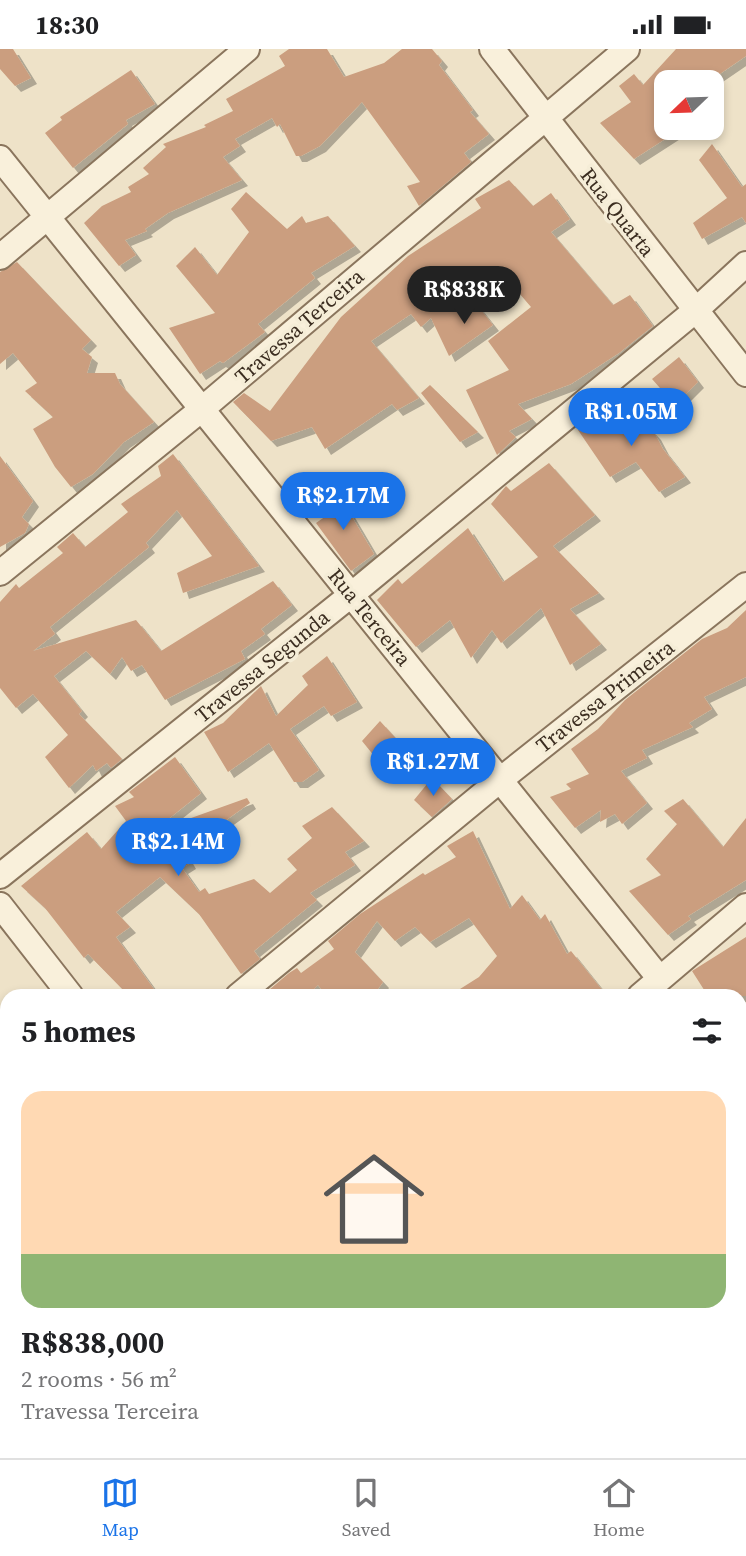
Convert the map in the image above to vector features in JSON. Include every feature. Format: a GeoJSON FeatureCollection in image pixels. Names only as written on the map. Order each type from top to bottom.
{"type":"FeatureCollection","features":[{"type":"Feature","properties":{"kind":"street"},"geometry":{"type":"LineString","coordinates":[[0,257],[247,49]]}},
{"type":"Feature","properties":{"kind":"street","name":"Rua Quarta"},"geometry":{"type":"LineString","coordinates":[[492,49],[746,374]]}},
{"type":"Feature","properties":{"kind":"street","name":"Travessa Terceira"},"geometry":{"type":"LineString","coordinates":[[0,573],[202,409],[626,49]]}},
{"type":"Feature","properties":{"kind":"street","name":"Rua Terceira"},"geometry":{"type":"LineString","coordinates":[[0,158],[660,979]]}},
{"type":"Feature","properties":{"kind":"street","name":"Travessa Segunda"},"geometry":{"type":"LineString","coordinates":[[0,876],[351,595],[696,310],[746,264]]}},
{"type":"Feature","properties":{"kind":"street","name":"Travessa Primeira"},"geometry":{"type":"LineString","coordinates":[[246,989],[500,780],[746,585]]}},
{"type":"Feature","properties":{"kind":"street"},"geometry":{"type":"LineString","coordinates":[[0,905],[66,989]]}},
{"type":"Feature","properties":{"kind":"street"},"geometry":{"type":"LineString","coordinates":[[648,989],[746,906]]}},
{"type":"Feature","properties":{"kind":"building"},"geometry":{"type":"Polygon","coordinates":[[[0,49],[13,49],[31,78],[15,86],[0,69],[0,49]]]}},
{"type":"Feature","properties":{"kind":"building"},"geometry":{"type":"Polygon","coordinates":[[[289,49],[327,49],[344,77],[384,63],[402,49],[432,49],[442,61],[439,65],[473,110],[470,112],[489,134],[464,153],[471,162],[419,206],[407,186],[420,182],[362,102],[320,146],[301,156],[296,156],[280,124],[277,127],[272,118],[235,139],[240,146],[223,157],[242,180],[168,213],[145,229],[147,231],[125,240],[136,255],[119,266],[84,223],[102,206],[131,192],[128,187],[149,174],[143,168],[166,147],[163,144],[206,127],[204,125],[233,111],[226,99],[285,66],[279,56],[289,49]]]}},
{"type":"Feature","properties":{"kind":"building"},"geometry":{"type":"Polygon","coordinates":[[[676,49],[746,49],[746,56],[724,71],[657,70],[676,49]]]}},
{"type":"Feature","properties":{"kind":"building"},"geometry":{"type":"Polygon","coordinates":[[[131,70],[155,104],[126,120],[128,124],[73,168],[45,133],[62,120],[60,117],[131,70]]]}},
{"type":"Feature","properties":{"kind":"building"},"geometry":{"type":"Polygon","coordinates":[[[654,73],[654,140],[663,140],[634,159],[600,123],[631,102],[619,86],[634,74],[643,85],[654,73]]]}},
{"type":"Feature","properties":{"kind":"building"},"geometry":{"type":"Polygon","coordinates":[[[712,144],[742,187],[746,184],[746,223],[742,217],[702,239],[693,223],[727,198],[699,160],[712,144]]]}},
{"type":"Feature","properties":{"kind":"building"},"geometry":{"type":"Polygon","coordinates":[[[509,180],[533,206],[551,193],[570,219],[551,232],[613,305],[630,295],[653,326],[619,353],[571,384],[518,404],[532,419],[509,431],[516,437],[497,455],[466,390],[509,370],[488,341],[531,307],[501,272],[470,296],[493,325],[449,356],[431,318],[421,327],[411,314],[371,341],[419,398],[397,410],[392,404],[325,449],[312,427],[271,441],[233,402],[244,393],[270,411],[341,317],[408,256],[481,208],[475,199],[509,180]]]}},
{"type":"Feature","properties":{"kind":"building"},"geometry":{"type":"Polygon","coordinates":[[[246,192],[287,229],[302,216],[306,223],[328,216],[355,246],[311,273],[315,278],[258,324],[265,332],[223,363],[220,361],[200,374],[169,328],[215,313],[176,266],[195,247],[217,275],[249,232],[231,209],[246,192]]]}},
{"type":"Feature","properties":{"kind":"building"},"geometry":{"type":"Polygon","coordinates":[[[17,262],[91,340],[82,349],[92,357],[87,373],[115,373],[120,384],[154,422],[124,442],[93,474],[71,487],[55,467],[33,429],[53,417],[25,391],[37,383],[13,353],[0,364],[0,272],[17,262]]]}},
{"type":"Feature","properties":{"kind":"building"},"geometry":{"type":"Polygon","coordinates":[[[679,357],[698,382],[675,405],[652,379],[679,357]]]}},
{"type":"Feature","properties":{"kind":"building"},"geometry":{"type":"Polygon","coordinates":[[[430,385],[478,432],[460,442],[421,393],[430,385]]]}},
{"type":"Feature","properties":{"kind":"building"},"geometry":{"type":"Polygon","coordinates":[[[630,408],[655,434],[685,477],[659,492],[636,462],[610,477],[578,430],[630,408]]]}},
{"type":"Feature","properties":{"kind":"building"},"geometry":{"type":"Polygon","coordinates":[[[173,454],[259,566],[183,593],[177,573],[212,556],[177,510],[146,543],[149,547],[50,627],[55,634],[33,651],[136,620],[161,651],[273,581],[292,605],[261,629],[265,634],[241,651],[245,659],[165,700],[142,665],[131,671],[122,657],[110,674],[86,651],[54,676],[82,711],[79,714],[122,759],[111,768],[107,763],[96,771],[93,765],[69,788],[45,757],[68,735],[33,694],[16,708],[0,688],[0,602],[16,584],[19,588],[63,553],[57,547],[73,533],[85,547],[128,512],[121,504],[161,476],[158,466],[173,454]]]}},
{"type":"Feature","properties":{"kind":"building"},"geometry":{"type":"Polygon","coordinates":[[[0,456],[33,501],[22,517],[29,524],[25,533],[0,547],[0,456]]]}},
{"type":"Feature","properties":{"kind":"building"},"geometry":{"type":"Polygon","coordinates":[[[549,463],[595,515],[553,546],[599,593],[570,609],[601,644],[570,665],[541,608],[501,643],[492,630],[471,658],[450,620],[416,647],[377,600],[398,579],[402,584],[468,528],[503,582],[538,557],[491,504],[506,486],[511,491],[549,463]]]}},
{"type":"Feature","properties":{"kind":"building"},"geometry":{"type":"Polygon","coordinates":[[[335,488],[374,554],[351,571],[316,523],[326,516],[319,504],[335,488]]]}},
{"type":"Feature","properties":{"kind":"building"},"geometry":{"type":"Polygon","coordinates":[[[746,610],[746,677],[704,697],[712,709],[689,723],[693,727],[642,750],[647,758],[621,771],[647,803],[622,824],[615,814],[600,822],[601,810],[575,828],[550,797],[571,789],[566,784],[589,774],[571,749],[598,729],[625,700],[702,639],[727,628],[746,610]]]}},
{"type":"Feature","properties":{"kind":"building"},"geometry":{"type":"Polygon","coordinates":[[[327,656],[357,702],[331,716],[324,706],[290,729],[319,770],[302,782],[294,782],[269,743],[228,772],[204,732],[223,723],[261,686],[276,716],[308,685],[302,676],[327,656]]]}},
{"type":"Feature","properties":{"kind":"building"},"geometry":{"type":"Polygon","coordinates":[[[380,721],[400,743],[379,762],[362,741],[380,721]]]}},
{"type":"Feature","properties":{"kind":"building"},"geometry":{"type":"Polygon","coordinates":[[[175,757],[201,793],[152,832],[247,798],[250,803],[190,846],[193,850],[186,856],[190,863],[182,868],[199,892],[205,888],[209,894],[254,879],[270,893],[297,870],[287,859],[312,838],[302,826],[332,807],[364,841],[345,852],[355,865],[310,893],[317,900],[254,951],[260,959],[241,974],[199,914],[160,877],[116,912],[130,927],[116,937],[154,989],[122,989],[88,954],[84,958],[45,908],[21,886],[87,832],[101,849],[126,821],[115,806],[134,797],[129,792],[175,757]]]}},
{"type":"Feature","properties":{"kind":"building"},"geometry":{"type":"Polygon","coordinates":[[[432,778],[452,799],[432,817],[414,800],[432,778]]]}},
{"type":"Feature","properties":{"kind":"building"},"geometry":{"type":"Polygon","coordinates":[[[683,799],[723,847],[746,818],[746,880],[688,916],[691,919],[668,935],[629,891],[661,875],[646,859],[677,824],[664,811],[683,799]]]}},
{"type":"Feature","properties":{"kind":"building"},"geometry":{"type":"Polygon","coordinates":[[[473,831],[510,909],[522,895],[540,920],[545,914],[567,954],[571,951],[601,989],[460,989],[479,977],[497,956],[469,918],[430,942],[415,927],[395,941],[377,921],[355,952],[383,982],[378,989],[321,989],[318,985],[314,989],[270,989],[289,973],[297,968],[301,973],[334,949],[328,941],[360,914],[423,873],[425,875],[456,857],[447,846],[473,831]]]}},
{"type":"Feature","properties":{"kind":"building"},"geometry":{"type":"Polygon","coordinates":[[[746,937],[746,989],[704,989],[692,971],[746,937]]]}}]}
